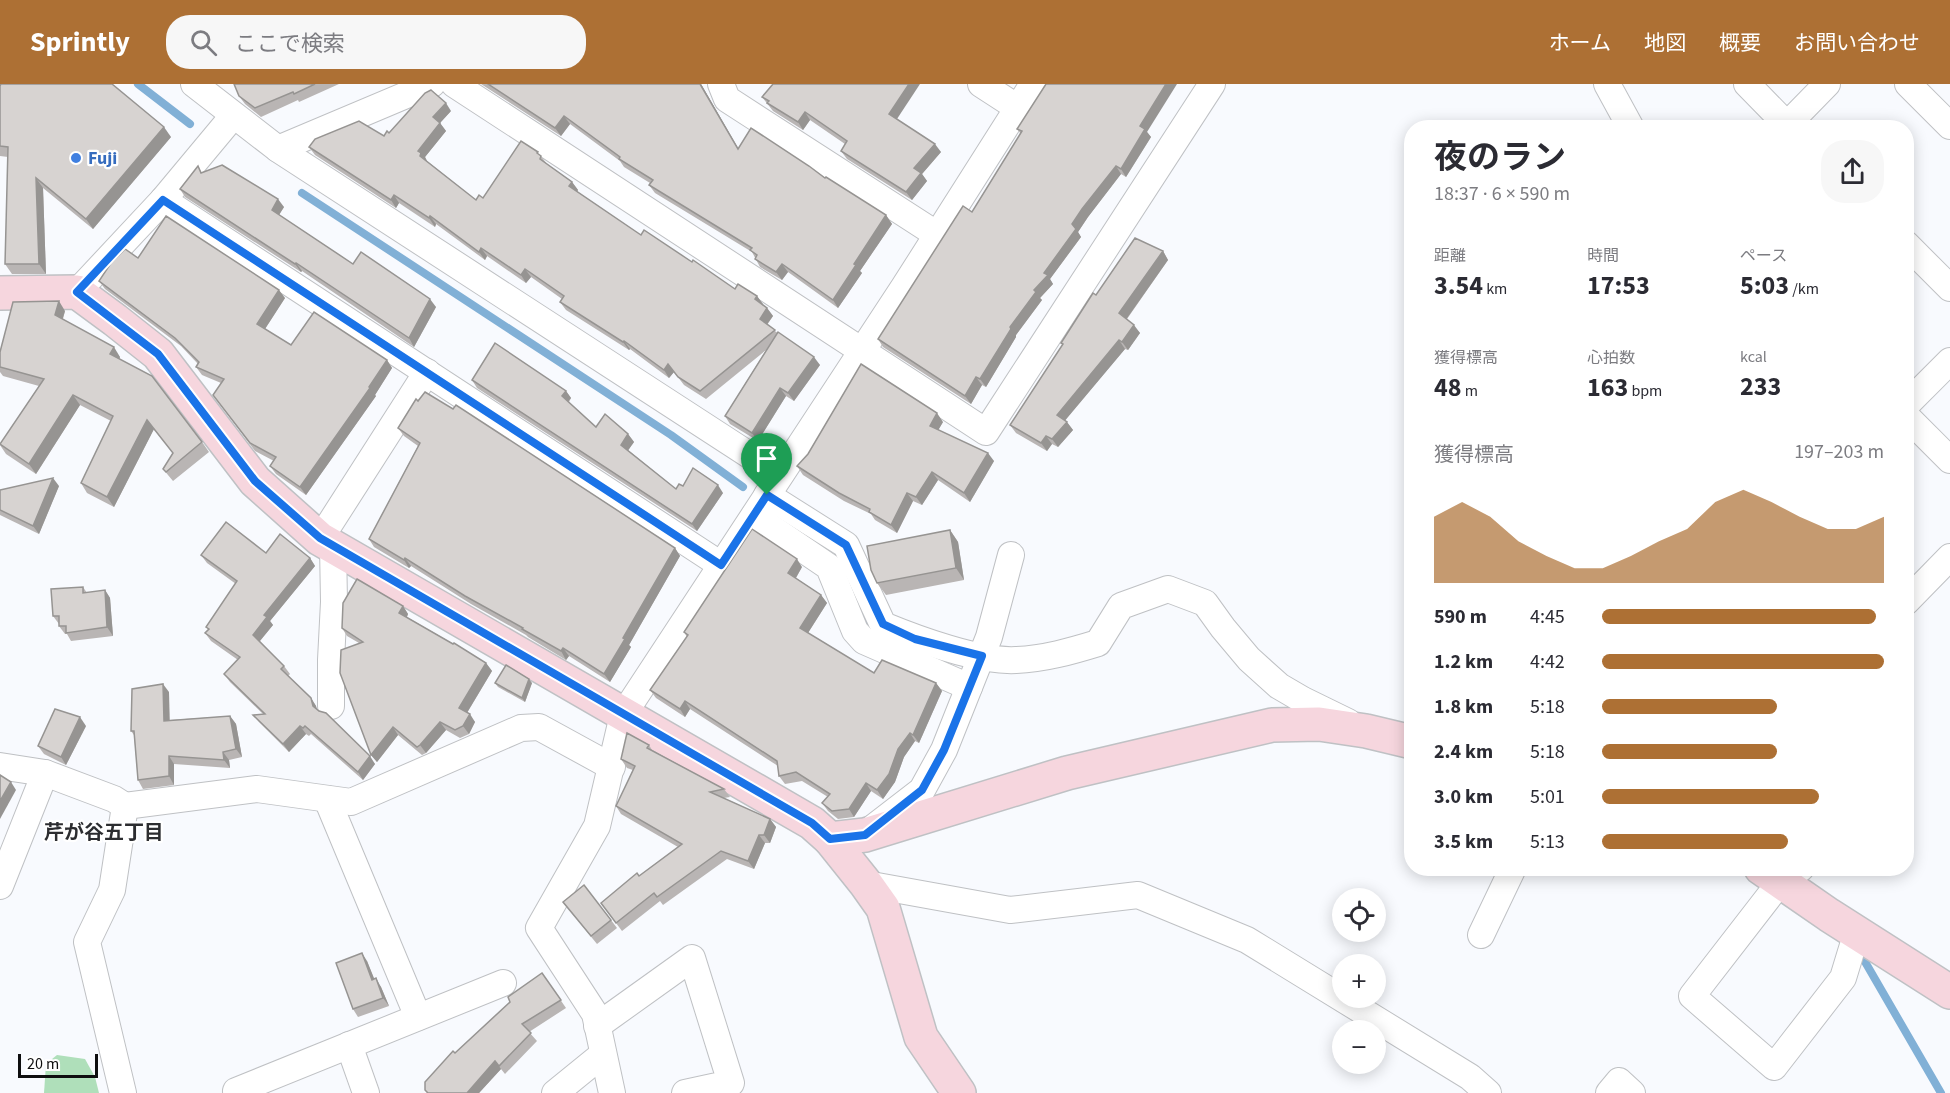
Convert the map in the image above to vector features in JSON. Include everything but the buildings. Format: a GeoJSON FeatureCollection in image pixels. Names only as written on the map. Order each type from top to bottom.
{"type":"FeatureCollection","features":[{"type":"Feature","properties":{"kind":"street"},"geometry":{"type":"LineString","coordinates":[[194,84],[278,149],[767,495],[846,545],[874,633],[969,687]]}},
{"type":"Feature","properties":{"kind":"street"},"geometry":{"type":"LineString","coordinates":[[278,149],[432,84]]}},
{"type":"Feature","properties":{"kind":"street"},"geometry":{"type":"LineString","coordinates":[[454,84],[986,432],[1212,84]]}},
{"type":"Feature","properties":{"kind":"street"},"geometry":{"type":"LineString","coordinates":[[721,84],[727,99],[936,234]]}},
{"type":"Feature","properties":{"kind":"street"},"geometry":{"type":"LineString","coordinates":[[981,84],[1018,108]]}},
{"type":"Feature","properties":{"kind":"street"},"geometry":{"type":"LineString","coordinates":[[612,1093],[595,1014],[539,928],[597,826],[623,715],[1033,84]]}},
{"type":"Feature","properties":{"kind":"street"},"geometry":{"type":"LineString","coordinates":[[1607,84],[1627,120]]}},
{"type":"Feature","properties":{"kind":"street"},"geometry":{"type":"LineString","coordinates":[[1747,84],[1781,120]]}},
{"type":"Feature","properties":{"kind":"street"},"geometry":{"type":"LineString","coordinates":[[1793,120],[1827,84]]}},
{"type":"Feature","properties":{"kind":"street"},"geometry":{"type":"LineString","coordinates":[[1908,84],[1950,126]]}},
{"type":"Feature","properties":{"kind":"street"},"geometry":{"type":"LineString","coordinates":[[77,292],[163,200],[233,116]]}},
{"type":"Feature","properties":{"kind":"street"},"geometry":{"type":"LineString","coordinates":[[163,200],[721,565]]}},
{"type":"Feature","properties":{"kind":"street"},"geometry":{"type":"LineString","coordinates":[[1914,252],[1950,288]]}},
{"type":"Feature","properties":{"kind":"street"},"geometry":{"type":"LineString","coordinates":[[0,293],[77,292],[158,354],[255,481],[326,542],[812,823],[830,839],[867,884],[883,908],[921,1037],[959,1093]]}},
{"type":"Feature","properties":{"kind":"street"},"geometry":{"type":"LineString","coordinates":[[1914,397],[1950,362]]}},
{"type":"Feature","properties":{"kind":"street"},"geometry":{"type":"LineString","coordinates":[[331,706],[334,602],[326,542],[427,372]]}},
{"type":"Feature","properties":{"kind":"street"},"geometry":{"type":"LineString","coordinates":[[1914,424],[1950,460]]}},
{"type":"Feature","properties":{"kind":"street"},"geometry":{"type":"LineString","coordinates":[[767,495],[829,567],[855,631],[915,639],[982,656],[1016,660],[1064,653],[1098,643],[1121,606],[1168,589],[1205,603],[1222,628],[1249,659],[1279,686],[1366,731]]}},
{"type":"Feature","properties":{"kind":"street"},"geometry":{"type":"LineString","coordinates":[[829,567],[846,545]]}},
{"type":"Feature","properties":{"kind":"street"},"geometry":{"type":"LineString","coordinates":[[865,835],[922,790],[944,750],[989,637],[1011,555]]}},
{"type":"Feature","properties":{"kind":"street"},"geometry":{"type":"LineString","coordinates":[[1914,594],[1950,557]]}},
{"type":"Feature","properties":{"kind":"street"},"geometry":{"type":"LineString","coordinates":[[830,839],[865,835],[1067,773],[1272,725],[1319,724],[1366,731],[1404,740]]}},
{"type":"Feature","properties":{"kind":"street"},"geometry":{"type":"LineString","coordinates":[[0,766],[45,773],[114,799],[125,806],[257,789],[351,802],[521,728],[539,727],[612,767]]}},
{"type":"Feature","properties":{"kind":"street"},"geometry":{"type":"LineString","coordinates":[[0,886],[45,773]]}},
{"type":"Feature","properties":{"kind":"street"},"geometry":{"type":"LineString","coordinates":[[327,799],[418,1017]]}},
{"type":"Feature","properties":{"kind":"street"},"geometry":{"type":"LineString","coordinates":[[123,1093],[87,942],[112,890],[125,806]]}},
{"type":"Feature","properties":{"kind":"street"},"geometry":{"type":"LineString","coordinates":[[1481,936],[1509,876]]}},
{"type":"Feature","properties":{"kind":"street"},"geometry":{"type":"LineString","coordinates":[[1779,876],[1692,996],[1774,1067],[1843,978],[1857,932]]}},
{"type":"Feature","properties":{"kind":"street"},"geometry":{"type":"LineString","coordinates":[[1785,876],[1857,932],[1950,992]]}},
{"type":"Feature","properties":{"kind":"street"},"geometry":{"type":"LineString","coordinates":[[867,884],[1010,910],[1138,895],[1247,940],[1470,1077],[1488,1093]]}},
{"type":"Feature","properties":{"kind":"street"},"geometry":{"type":"LineString","coordinates":[[597,1026],[692,958],[730,1083],[685,1093]]}},
{"type":"Feature","properties":{"kind":"street"},"geometry":{"type":"LineString","coordinates":[[237,1093],[236,1091],[503,983]]}},
{"type":"Feature","properties":{"kind":"street"},"geometry":{"type":"LineString","coordinates":[[349,1046],[366,1093]]}},
{"type":"Feature","properties":{"kind":"street"},"geometry":{"type":"LineString","coordinates":[[555,1093],[603,1054]]}},
{"type":"Feature","properties":{"kind":"street"},"geometry":{"type":"LineString","coordinates":[[1609,1093],[1619,1081],[1632,1093]]}},
{"type":"Feature","properties":{"kind":"green space"},"geometry":{"type":"Polygon","coordinates":[[[57,1055],[85,1059],[95,1077],[99,1093],[44,1093],[46,1064],[57,1055]]]}},
{"type":"Feature","properties":{"kind":"waterway"},"geometry":{"type":"LineString","coordinates":[[138,84],[190,124]]}},
{"type":"Feature","properties":{"kind":"waterway"},"geometry":{"type":"LineString","coordinates":[[302,193],[671,435],[743,487]]}},
{"type":"Feature","properties":{"kind":"waterway"},"geometry":{"type":"LineString","coordinates":[[806,533],[819,544]]}},
{"type":"Feature","properties":{"kind":"waterway"},"geometry":{"type":"LineString","coordinates":[[860,604],[867,623]]}},
{"type":"Feature","properties":{"kind":"waterway"},"geometry":{"type":"LineString","coordinates":[[1864,960],[1941,1093]]}},
{"type":"Feature","properties":{"kind":"place","name":"Fuji"},"geometry":{"type":"Point","coordinates":[76,158]}},
{"type":"Feature","properties":{"kind":"district","name":"芹が谷五丁目"},"geometry":{"type":"Point","coordinates":[104,833]}},
{"type":"Feature","properties":{"kind":"route"},"geometry":{"type":"LineString","coordinates":[[163,200],[721,565],[767,495],[846,545],[883,624],[915,639],[982,656],[944,750],[922,790],[865,835],[830,839],[812,823],[320,538],[255,481],[158,354],[77,292],[163,200]]}}]}
